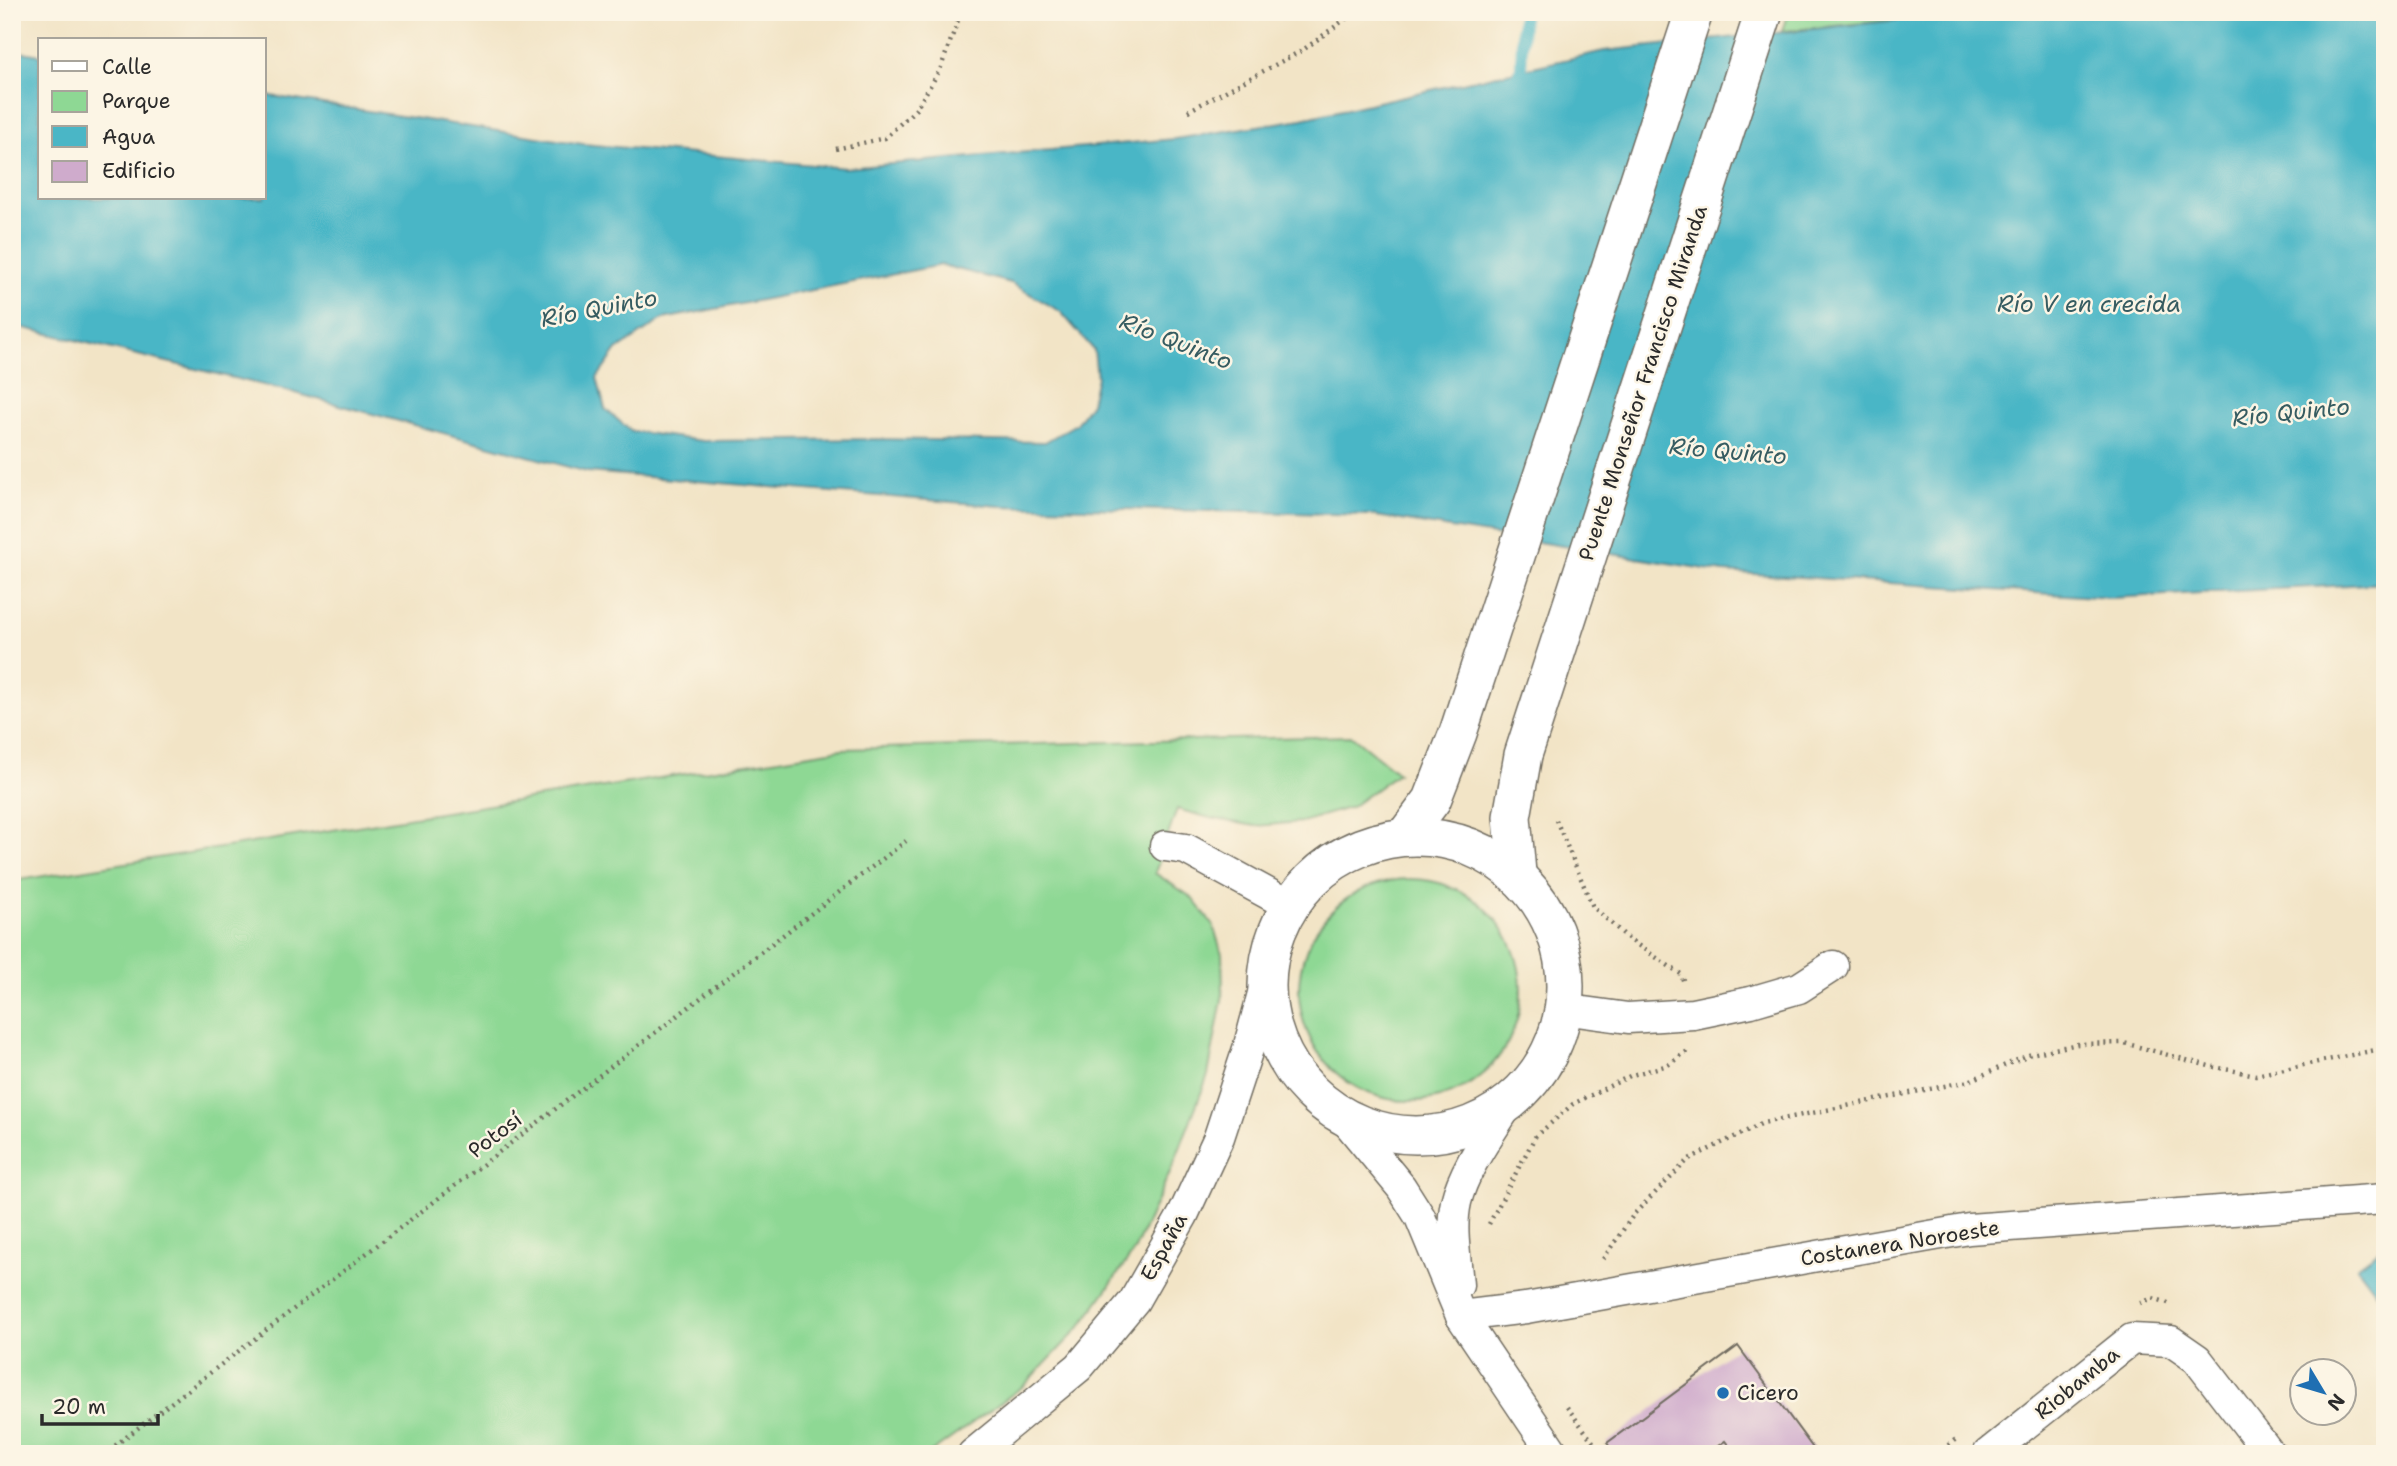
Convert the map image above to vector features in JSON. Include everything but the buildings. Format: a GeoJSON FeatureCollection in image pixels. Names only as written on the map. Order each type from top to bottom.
{"type":"FeatureCollection","features":[{"type":"Feature","properties":{"kind":"street"},"geometry":{"type":"LineString","coordinates":[[1405,836],[1432,800],[1458,733],[1694,12]]}},
{"type":"Feature","properties":{"kind":"street","name":"Puente Monseñor Francisco Miranda"},"geometry":{"type":"LineString","coordinates":[[1517,873],[1513,817],[1523,755],[1764,12]]}},
{"type":"Feature","properties":{"kind":"street"},"geometry":{"type":"LineString","coordinates":[[1405,836],[1450,841],[1487,855],[1517,873],[1539,900],[1555,929],[1567,972],[1560,1029],[1532,1080],[1510,1101],[1450,1135],[1413,1138],[1383,1135],[1344,1118],[1314,1097],[1293,1068],[1277,1032],[1266,982],[1273,936],[1289,905],[1313,878],[1342,857],[1374,843],[1405,836]]}},
{"type":"Feature","properties":{"kind":"street"},"geometry":{"type":"LineString","coordinates":[[1165,846],[1186,849],[1289,905]]}},
{"type":"Feature","properties":{"kind":"street"},"geometry":{"type":"LineString","coordinates":[[1562,1009],[1628,1018],[1693,1014],[1751,1002],[1799,988],[1833,966]]}},
{"type":"Feature","properties":{"kind":"street","name":"España"},"geometry":{"type":"LineString","coordinates":[[973,1454],[1079,1367],[1133,1301],[1183,1215],[1219,1137],[1248,1049],[1266,982]]}},
{"type":"Feature","properties":{"kind":"street"},"geometry":{"type":"LineString","coordinates":[[1461,1316],[1454,1243],[1456,1202],[1472,1163],[1510,1101]]}},
{"type":"Feature","properties":{"kind":"street"},"geometry":{"type":"LineString","coordinates":[[1344,1118],[1401,1187],[1420,1217],[1461,1316],[1554,1454]]}},
{"type":"Feature","properties":{"kind":"street","name":"Costanera Noroeste"},"geometry":{"type":"LineString","coordinates":[[1461,1316],[1526,1308],[1969,1229],[2385,1199]]}},
{"type":"Feature","properties":{"kind":"street","name":"Riobamba"},"geometry":{"type":"LineString","coordinates":[[1989,1454],[2132,1339],[2171,1341],[2197,1359],[2270,1454]]}},
{"type":"Feature","properties":{"kind":"path"},"geometry":{"type":"LineString","coordinates":[[836,149],[885,138],[916,109],[940,70],[961,12]]}},
{"type":"Feature","properties":{"kind":"path"},"geometry":{"type":"LineString","coordinates":[[1188,111],[1303,50],[1355,12]]}},
{"type":"Feature","properties":{"kind":"path"},"geometry":{"type":"LineString","coordinates":[[1487,1236],[1489,1224],[1535,1138],[1573,1104],[1632,1075],[1668,1065],[1695,1046],[1693,1014],[1681,974],[1630,940],[1593,907],[1556,820]]}},
{"type":"Feature","properties":{"kind":"path","name":"Potosí"},"geometry":{"type":"LineString","coordinates":[[104,1454],[906,841]]}},
{"type":"Feature","properties":{"kind":"path"},"geometry":{"type":"LineString","coordinates":[[1574,1299],[1634,1214],[1689,1159],[1763,1123],[1969,1081],[2031,1054],[2078,1044],[2124,1043],[2209,1066],[2256,1075],[2385,1048]]}},
{"type":"Feature","properties":{"kind":"path"},"geometry":{"type":"LineString","coordinates":[[1561,1399],[1602,1454]]}},
{"type":"Feature","properties":{"kind":"green space"},"geometry":{"type":"Polygon","coordinates":[[[1788,12],[1975,12],[1782,31],[1788,12]]]}},
{"type":"Feature","properties":{"kind":"green space"},"geometry":{"type":"Polygon","coordinates":[[[1352,736],[1398,773],[1351,807],[1302,822],[1255,826],[1177,809],[1155,873],[1191,897],[1213,925],[1222,954],[1223,994],[1208,1075],[1174,1163],[1134,1251],[1081,1326],[1025,1385],[929,1454],[12,1454],[12,881],[842,749],[1352,736]]]}},
{"type":"Feature","properties":{"kind":"green space"},"geometry":{"type":"Polygon","coordinates":[[[1410,879],[1432,881],[1462,892],[1480,904],[1496,920],[1508,938],[1516,958],[1521,990],[1519,1012],[1508,1042],[1496,1060],[1480,1076],[1462,1088],[1442,1096],[1410,1101],[1388,1099],[1358,1088],[1340,1076],[1324,1060],[1312,1042],[1304,1022],[1299,990],[1301,968],[1312,938],[1324,920],[1340,904],[1358,892],[1378,884],[1410,879]]]}},
{"type":"Feature","properties":{"kind":"water","name":"Río V en crecida"},"geometry":{"type":"Polygon","coordinates":[[[1975,12],[2385,12],[2385,583],[2111,598],[1724,572],[1370,515],[1000,506],[587,472],[288,391],[12,325],[12,50],[38,55],[38,200],[266,200],[266,95],[583,144],[846,168],[1175,139],[1302,119],[1604,51],[1975,12]],[[941,265],[663,319],[617,350],[597,378],[605,409],[631,431],[703,441],[875,439],[1045,442],[1076,424],[1091,403],[1097,377],[1094,350],[1061,312],[1011,283],[941,265]]]}},
{"type":"Feature","properties":{"kind":"water"},"geometry":{"type":"Polygon","coordinates":[[[2380,1250],[2385,1256],[2385,1304],[2357,1267],[2380,1250]]]}},
{"type":"Feature","properties":{"kind":"waterway"},"geometry":{"type":"LineString","coordinates":[[1515,84],[1521,69],[1523,12]]}},
{"type":"Feature","properties":{"kind":"place","name":"Cicero"},"geometry":{"type":"Point","coordinates":[1723,1393]}},
{"type":"Feature","properties":{"kind":"water label","name":"Río Quinto"},"geometry":{"type":"Point","coordinates":[599,308]}},
{"type":"Feature","properties":{"kind":"water label","name":"Río Quinto"},"geometry":{"type":"Point","coordinates":[1176,341]}},
{"type":"Feature","properties":{"kind":"water label","name":"Río Quinto"},"geometry":{"type":"Point","coordinates":[2291,412]}},
{"type":"Feature","properties":{"kind":"water label","name":"Río Quinto"},"geometry":{"type":"Point","coordinates":[1728,451]}}]}
